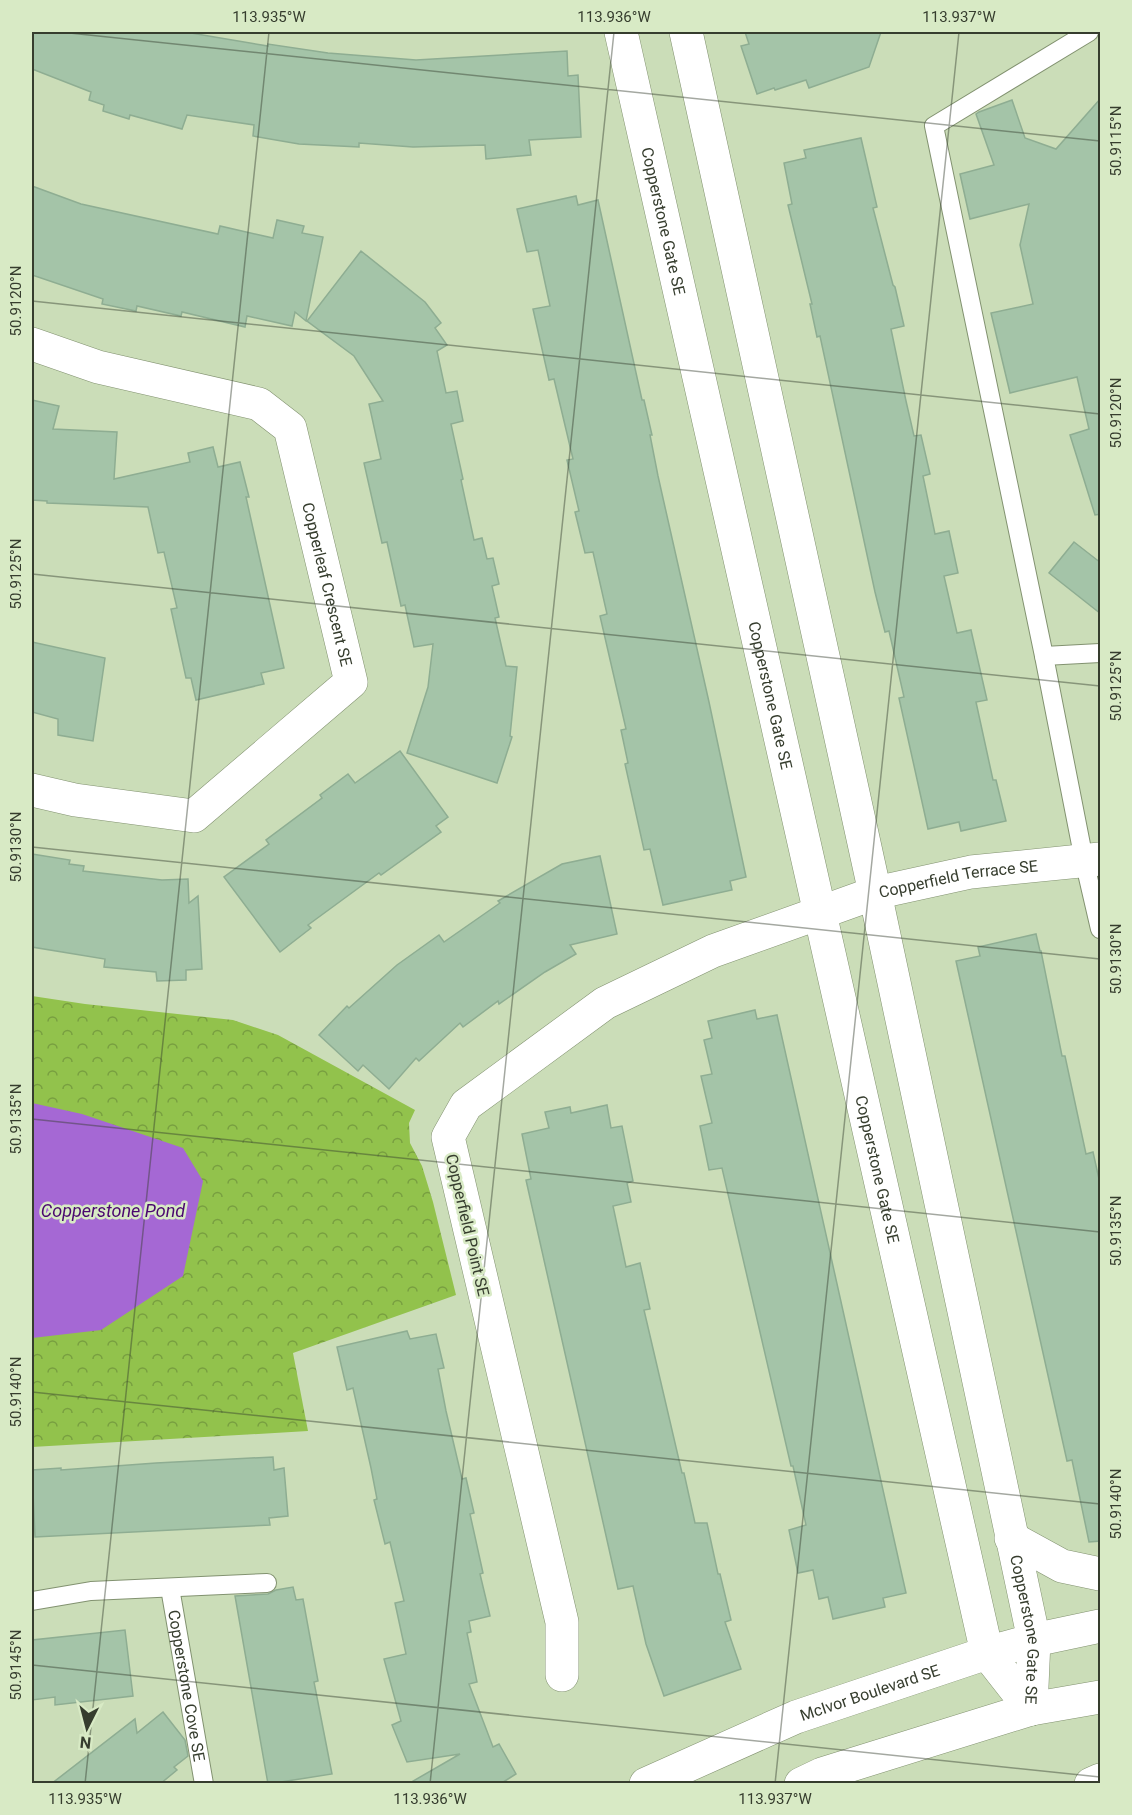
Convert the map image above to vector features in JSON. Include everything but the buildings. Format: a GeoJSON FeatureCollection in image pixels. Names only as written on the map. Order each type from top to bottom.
{"type":"FeatureCollection","features":[{"type":"Feature","properties":{"kind":"street","name":"Copperstone Gate SE"},"geometry":{"type":"LineString","coordinates":[[621,32],[987,1653],[1031,1708]]}},
{"type":"Feature","properties":{"kind":"street","name":"Copperstone Gate SE"},"geometry":{"type":"LineString","coordinates":[[687,32],[875,893],[1034,1640],[1031,1708]]}},
{"type":"Feature","properties":{"kind":"street","name":"Copperleaf Crescent SE"},"geometry":{"type":"LineString","coordinates":[[32,344],[98,366],[259,404],[290,428],[351,682],[194,816],[75,800],[32,790]]}},
{"type":"Feature","properties":{"kind":"street","name":"Copperfield Terrace SE"},"geometry":{"type":"LineString","coordinates":[[819,912],[875,893],[971,872],[1092,860]]}},
{"type":"Feature","properties":{"kind":"street","name":"Copperfield Point SE"},"geometry":{"type":"LineString","coordinates":[[562,1674],[562,1622],[448,1137],[466,1105],[605,1003],[713,951],[819,912]]}},
{"type":"Feature","properties":{"kind":"street"},"geometry":{"type":"LineString","coordinates":[[1011,1539],[1062,1566],[1101,1574]]}},
{"type":"Feature","properties":{"kind":"street","name":"McIvor Boulevard SE"},"geometry":{"type":"LineString","coordinates":[[646,1784],[796,1717],[987,1653],[1034,1640],[1101,1626]]}},
{"type":"Feature","properties":{"kind":"street"},"geometry":{"type":"LineString","coordinates":[[801,1784],[822,1774],[1031,1708],[1101,1697]]}},
{"type":"Feature","properties":{"kind":"street"},"geometry":{"type":"LineString","coordinates":[[1091,1784],[1101,1780]]}},
{"type":"Feature","properties":{"kind":"lane"},"geometry":{"type":"LineString","coordinates":[[1089,32],[934,126],[1044,656],[1092,860],[1101,929]]}},
{"type":"Feature","properties":{"kind":"lane"},"geometry":{"type":"LineString","coordinates":[[1044,656],[1101,653]]}},
{"type":"Feature","properties":{"kind":"lane","name":"Copperstone Cove SE"},"geometry":{"type":"LineString","coordinates":[[32,1601],[91,1591],[267,1583]]}},
{"type":"Feature","properties":{"kind":"lane","name":"Copperstone Cove SE"},"geometry":{"type":"LineString","coordinates":[[170,1588],[204,1784]]}},
{"type":"Feature","properties":{"kind":"green space"},"geometry":{"type":"Polygon","coordinates":[[[32,996],[233,1020],[278,1035],[415,1110],[409,1123],[410,1143],[422,1166],[433,1202],[456,1295],[293,1353],[308,1431],[32,1447],[32,996]]]}},
{"type":"Feature","properties":{"kind":"water","name":"Copperstone Pond"},"geometry":{"type":"Polygon","coordinates":[[[32,1103],[82,1114],[183,1148],[203,1181],[183,1276],[101,1330],[32,1338],[32,1103]]]}}]}
